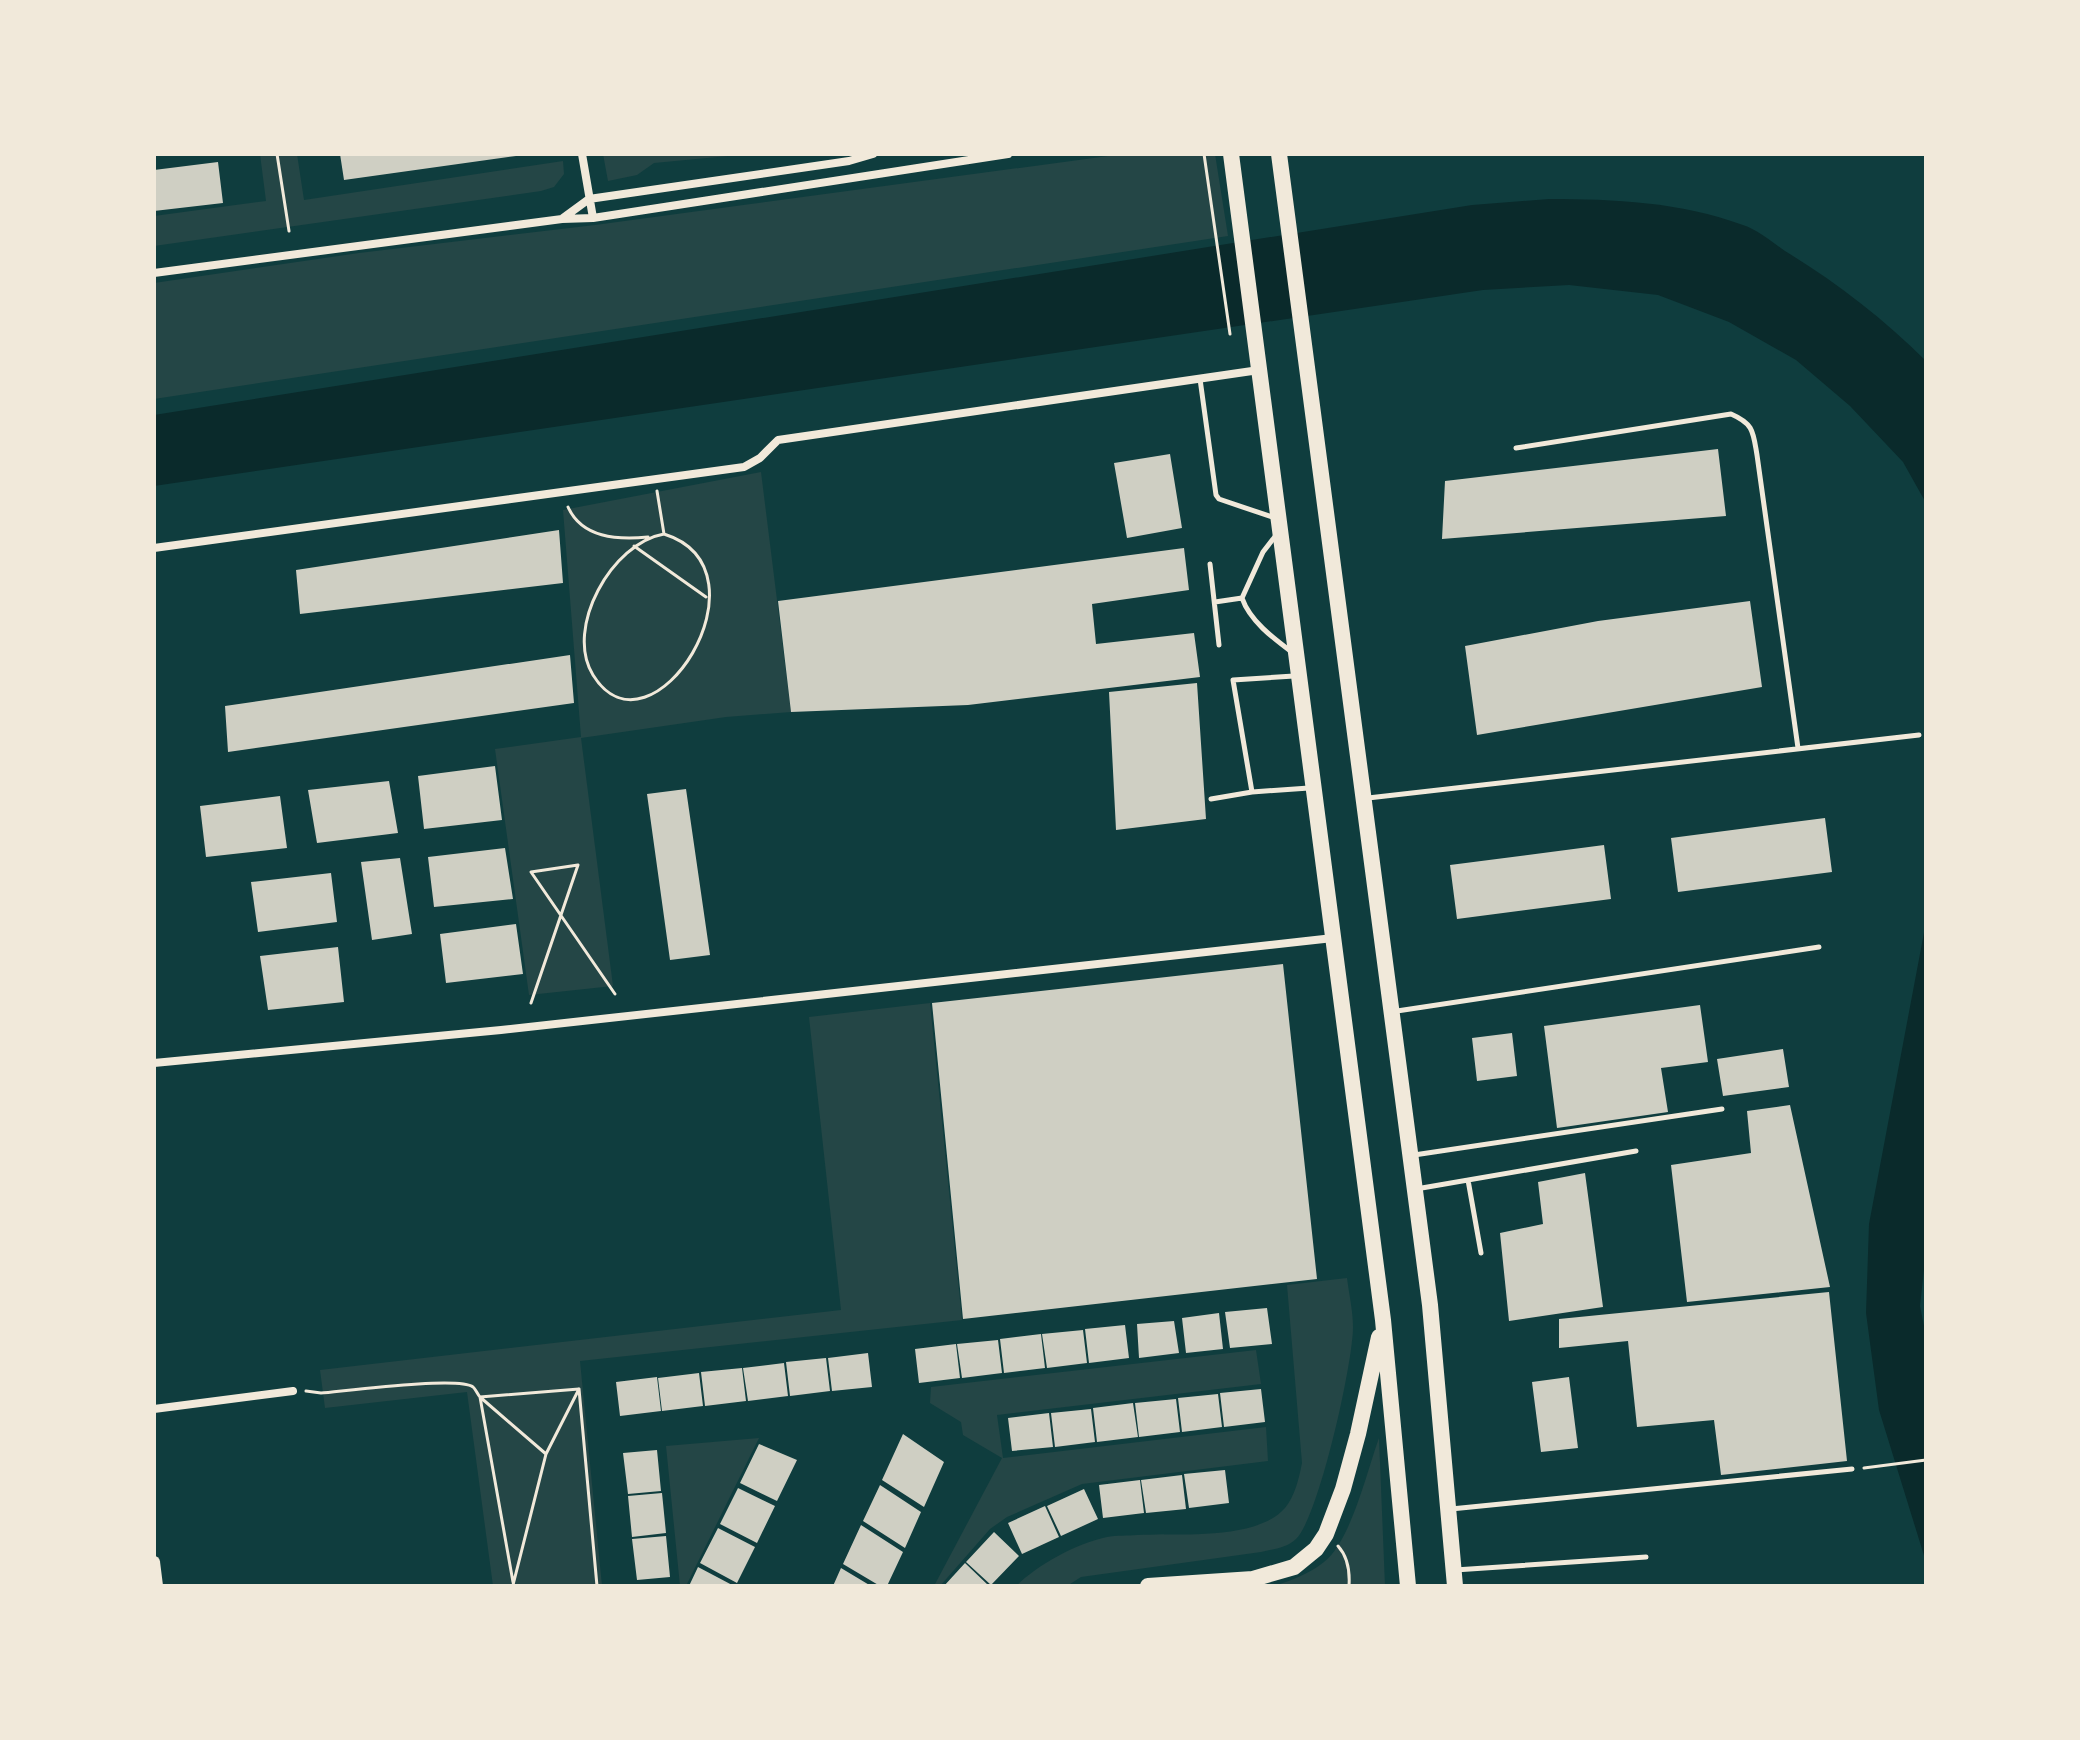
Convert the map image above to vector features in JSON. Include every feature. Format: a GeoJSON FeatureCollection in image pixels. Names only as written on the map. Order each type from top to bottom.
{"type":"FeatureCollection","features":[{"type":"Feature","properties":{"kind":"main road"},"geometry":{"type":"LineString","coordinates":[[1231,154],[1383,1320],[1408,1586]]}},
{"type":"Feature","properties":{"kind":"main road"},"geometry":{"type":"LineString","coordinates":[[1279,154],[1430,1305],[1455,1580]]}},
{"type":"Feature","properties":{"kind":"main road"},"geometry":{"type":"LineString","coordinates":[[1148,1586],[1253,1579],[1284,1572],[1316,1549],[1326,1534],[1343,1489],[1383,1320]]}},
{"type":"Feature","properties":{"kind":"street"},"geometry":{"type":"LineString","coordinates":[[582,154],[593,218]]}},
{"type":"Feature","properties":{"kind":"street"},"geometry":{"type":"LineString","coordinates":[[562,219],[589,199],[849,161],[873,154]]}},
{"type":"Feature","properties":{"kind":"street"},"geometry":{"type":"LineString","coordinates":[[154,273],[562,219],[593,218],[1008,154]]}},
{"type":"Feature","properties":{"kind":"street"},"geometry":{"type":"LineString","coordinates":[[154,548],[744,467],[760,458],[778,440],[1259,370]]}},
{"type":"Feature","properties":{"kind":"street"},"geometry":{"type":"LineString","coordinates":[[154,1063],[501,1030],[1334,938]]}},
{"type":"Feature","properties":{"kind":"street"},"geometry":{"type":"LineString","coordinates":[[154,1409],[293,1391]]}},
{"type":"Feature","properties":{"kind":"street"},"geometry":{"type":"LineString","coordinates":[[154,1562],[157,1586]]}},
{"type":"Feature","properties":{"kind":"lane"},"geometry":{"type":"LineString","coordinates":[[1200,379],[1216,495],[1280,525],[1263,552],[1242,598],[1246,610],[1274,639],[1297,656]]}},
{"type":"Feature","properties":{"kind":"lane"},"geometry":{"type":"LineString","coordinates":[[1516,448],[1731,414],[1746,421],[1753,432],[1757,455],[1798,748]]}},
{"type":"Feature","properties":{"kind":"lane"},"geometry":{"type":"LineString","coordinates":[[1210,564],[1219,645]]}},
{"type":"Feature","properties":{"kind":"lane"},"geometry":{"type":"LineString","coordinates":[[1215,602],[1242,598]]}},
{"type":"Feature","properties":{"kind":"lane"},"geometry":{"type":"LineString","coordinates":[[1252,792],[1233,680],[1299,675]]}},
{"type":"Feature","properties":{"kind":"lane"},"geometry":{"type":"LineString","coordinates":[[1362,798],[1919,735]]}},
{"type":"Feature","properties":{"kind":"lane"},"geometry":{"type":"LineString","coordinates":[[1211,799],[1314,787]]}},
{"type":"Feature","properties":{"kind":"lane"},"geometry":{"type":"LineString","coordinates":[[1391,1012],[1819,947]]}},
{"type":"Feature","properties":{"kind":"lane"},"geometry":{"type":"LineString","coordinates":[[1411,1155],[1722,1109]]}},
{"type":"Feature","properties":{"kind":"lane"},"geometry":{"type":"LineString","coordinates":[[1415,1189],[1636,1151]]}},
{"type":"Feature","properties":{"kind":"lane"},"geometry":{"type":"LineString","coordinates":[[1468,1180],[1481,1253]]}},
{"type":"Feature","properties":{"kind":"lane"},"geometry":{"type":"LineString","coordinates":[[1449,1509],[1852,1469]]}},
{"type":"Feature","properties":{"kind":"lane"},"geometry":{"type":"LineString","coordinates":[[1455,1580],[1646,1557]]}},
{"type":"Feature","properties":{"kind":"path"},"geometry":{"type":"LineString","coordinates":[[277,154],[289,231]]}},
{"type":"Feature","properties":{"kind":"path"},"geometry":{"type":"LineString","coordinates":[[1204,154],[1230,334]]}},
{"type":"Feature","properties":{"kind":"path"},"geometry":{"type":"LineString","coordinates":[[656,480],[664,534]]}},
{"type":"Feature","properties":{"kind":"path"},"geometry":{"type":"LineString","coordinates":[[568,506],[573,518],[599,535],[623,538],[664,534],[677,539],[698,557],[704,568],[708,598],[701,641],[684,668],[662,688],[638,699],[625,699],[600,685],[591,672],[586,657],[586,626],[594,600],[607,576],[634,546],[651,537]]}},
{"type":"Feature","properties":{"kind":"path"},"geometry":{"type":"LineString","coordinates":[[634,546],[708,598]]}},
{"type":"Feature","properties":{"kind":"path"},"geometry":{"type":"LineString","coordinates":[[531,1003],[561,914],[569,890],[578,865],[531,872],[561,914],[615,994]]}},
{"type":"Feature","properties":{"kind":"path"},"geometry":{"type":"LineString","coordinates":[[293,1391],[321,1393],[453,1383],[474,1387],[480,1397],[546,1454]]}},
{"type":"Feature","properties":{"kind":"path"},"geometry":{"type":"LineString","coordinates":[[480,1397],[579,1389]]}},
{"type":"Feature","properties":{"kind":"path"},"geometry":{"type":"LineString","coordinates":[[513,1586],[546,1454],[579,1389]]}},
{"type":"Feature","properties":{"kind":"path"},"geometry":{"type":"LineString","coordinates":[[579,1389],[597,1586]]}},
{"type":"Feature","properties":{"kind":"path"},"geometry":{"type":"LineString","coordinates":[[480,1397],[513,1586]]}},
{"type":"Feature","properties":{"kind":"path"},"geometry":{"type":"LineString","coordinates":[[1852,1469],[1926,1460]]}},
{"type":"Feature","properties":{"kind":"shaded area"},"geometry":{"type":"Polygon","coordinates":[[[260,154],[297,154],[304,200],[563,161],[564,174],[554,187],[541,191],[154,246],[154,216],[266,201],[260,154]]]}},
{"type":"Feature","properties":{"kind":"shaded area"},"geometry":{"type":"Polygon","coordinates":[[[603,154],[749,154],[654,163],[637,175],[608,181],[603,154]]]}},
{"type":"Feature","properties":{"kind":"shaded area"},"geometry":{"type":"Polygon","coordinates":[[[1123,154],[1215,154],[1228,236],[154,399],[154,283],[359,253],[595,225],[1123,154]]]}},
{"type":"Feature","properties":{"kind":"shaded area"},"geometry":{"type":"Polygon","coordinates":[[[1549,199],[1647,203],[1719,217],[1759,233],[1859,302],[1926,361],[1926,503],[1903,462],[1850,406],[1796,360],[1729,322],[1658,295],[1569,285],[1483,290],[154,486],[154,415],[1472,205],[1549,199]]]}},
{"type":"Feature","properties":{"kind":"shaded area"},"geometry":{"type":"Polygon","coordinates":[[[761,472],[791,712],[726,717],[581,738],[613,986],[529,995],[495,749],[581,737],[563,510],[761,472]]]}},
{"type":"Feature","properties":{"kind":"shaded area"},"geometry":{"type":"Polygon","coordinates":[[[1926,922],[1926,1251],[1920,1306],[1926,1336],[1926,1562],[1879,1410],[1866,1313],[1869,1224],[1926,922]]]}},
{"type":"Feature","properties":{"kind":"shaded area"},"geometry":{"type":"Polygon","coordinates":[[[930,1003],[962,1320],[580,1361],[602,1586],[493,1586],[467,1392],[325,1408],[320,1370],[841,1310],[809,1017],[930,1003]]]}},
{"type":"Feature","properties":{"kind":"shaded area"},"geometry":{"type":"Polygon","coordinates":[[[1347,1278],[1353,1327],[1347,1372],[1315,1502],[1296,1539],[1261,1552],[1081,1577],[1067,1586],[1016,1586],[1058,1556],[1095,1540],[1114,1536],[1236,1531],[1272,1519],[1285,1508],[1294,1492],[1302,1463],[1287,1285],[1347,1278]]]}},
{"type":"Feature","properties":{"kind":"shaded area"},"geometry":{"type":"Polygon","coordinates":[[[1256,1350],[1261,1384],[997,1415],[1003,1458],[1266,1427],[1268,1461],[1082,1484],[1007,1517],[990,1529],[940,1586],[934,1586],[1002,1458],[963,1435],[961,1422],[930,1403],[931,1387],[1256,1350]]]}},
{"type":"Feature","properties":{"kind":"shaded area"},"geometry":{"type":"Polygon","coordinates":[[[759,1438],[686,1586],[680,1586],[666,1446],[759,1438]]]}},
{"type":"Feature","properties":{"kind":"shaded area"},"geometry":{"type":"Polygon","coordinates":[[[1379,1438],[1385,1586],[1274,1586],[1312,1570],[1334,1552],[1350,1522],[1379,1438]]]}},
{"type":"Feature","properties":{"kind":"building"},"geometry":{"type":"Polygon","coordinates":[[[340,154],[516,154],[516,156],[344,180],[340,154]]]}},
{"type":"Feature","properties":{"kind":"building"},"geometry":{"type":"Polygon","coordinates":[[[218,162],[223,203],[154,211],[154,170],[218,162]]]}},
{"type":"Feature","properties":{"kind":"building"},"geometry":{"type":"Polygon","coordinates":[[[1718,449],[1726,516],[1442,539],[1445,481],[1718,449]]]}},
{"type":"Feature","properties":{"kind":"building"},"geometry":{"type":"Polygon","coordinates":[[[1170,454],[1182,528],[1127,538],[1114,463],[1170,454]]]}},
{"type":"Feature","properties":{"kind":"building"},"geometry":{"type":"Polygon","coordinates":[[[559,530],[563,583],[300,614],[296,570],[559,530]]]}},
{"type":"Feature","properties":{"kind":"building"},"geometry":{"type":"Polygon","coordinates":[[[1184,548],[1189,590],[1092,604],[1096,644],[1194,633],[1200,677],[968,705],[791,712],[778,601],[1184,548]]]}},
{"type":"Feature","properties":{"kind":"building"},"geometry":{"type":"Polygon","coordinates":[[[1750,601],[1762,687],[1477,735],[1465,646],[1598,621],[1750,601]]]}},
{"type":"Feature","properties":{"kind":"building"},"geometry":{"type":"Polygon","coordinates":[[[570,655],[574,703],[228,752],[225,706],[570,655]]]}},
{"type":"Feature","properties":{"kind":"building"},"geometry":{"type":"Polygon","coordinates":[[[1197,683],[1206,819],[1116,830],[1109,692],[1197,683]]]}},
{"type":"Feature","properties":{"kind":"building"},"geometry":{"type":"Polygon","coordinates":[[[495,766],[502,820],[424,829],[418,776],[495,766]]]}},
{"type":"Feature","properties":{"kind":"building"},"geometry":{"type":"Polygon","coordinates":[[[389,781],[398,833],[317,843],[308,790],[389,781]]]}},
{"type":"Feature","properties":{"kind":"building"},"geometry":{"type":"Polygon","coordinates":[[[686,789],[710,955],[670,960],[647,794],[686,789]]]}},
{"type":"Feature","properties":{"kind":"building"},"geometry":{"type":"Polygon","coordinates":[[[280,796],[287,848],[206,857],[200,806],[280,796]]]}},
{"type":"Feature","properties":{"kind":"building"},"geometry":{"type":"Polygon","coordinates":[[[1825,818],[1832,872],[1678,892],[1671,838],[1825,818]]]}},
{"type":"Feature","properties":{"kind":"building"},"geometry":{"type":"Polygon","coordinates":[[[1604,845],[1611,899],[1457,919],[1450,865],[1604,845]]]}},
{"type":"Feature","properties":{"kind":"building"},"geometry":{"type":"Polygon","coordinates":[[[505,848],[513,899],[434,907],[428,857],[505,848]]]}},
{"type":"Feature","properties":{"kind":"building"},"geometry":{"type":"Polygon","coordinates":[[[400,858],[412,934],[372,940],[361,862],[400,858]]]}},
{"type":"Feature","properties":{"kind":"building"},"geometry":{"type":"Polygon","coordinates":[[[331,873],[337,922],[258,932],[251,882],[331,873]]]}},
{"type":"Feature","properties":{"kind":"building"},"geometry":{"type":"Polygon","coordinates":[[[516,924],[523,974],[446,983],[440,934],[516,924]]]}},
{"type":"Feature","properties":{"kind":"building"},"geometry":{"type":"Polygon","coordinates":[[[338,947],[344,1002],[268,1010],[260,956],[338,947]]]}},
{"type":"Feature","properties":{"kind":"building"},"geometry":{"type":"Polygon","coordinates":[[[1283,964],[1317,1279],[963,1319],[932,1003],[1283,964]]]}},
{"type":"Feature","properties":{"kind":"building"},"geometry":{"type":"Polygon","coordinates":[[[1700,1005],[1708,1062],[1661,1068],[1668,1112],[1557,1128],[1544,1026],[1700,1005]]]}},
{"type":"Feature","properties":{"kind":"building"},"geometry":{"type":"Polygon","coordinates":[[[1512,1033],[1517,1076],[1477,1081],[1472,1038],[1512,1033]]]}},
{"type":"Feature","properties":{"kind":"building"},"geometry":{"type":"Polygon","coordinates":[[[1783,1049],[1789,1087],[1723,1096],[1717,1059],[1783,1049]]]}},
{"type":"Feature","properties":{"kind":"building"},"geometry":{"type":"Polygon","coordinates":[[[1790,1105],[1830,1287],[1687,1302],[1671,1165],[1751,1153],[1747,1111],[1790,1105]]]}},
{"type":"Feature","properties":{"kind":"building"},"geometry":{"type":"Polygon","coordinates":[[[1585,1173],[1603,1307],[1509,1321],[1500,1233],[1543,1224],[1538,1182],[1585,1173]]]}},
{"type":"Feature","properties":{"kind":"building"},"geometry":{"type":"Polygon","coordinates":[[[1829,1292],[1847,1461],[1721,1475],[1714,1420],[1637,1427],[1628,1341],[1559,1348],[1559,1319],[1829,1292]]]}},
{"type":"Feature","properties":{"kind":"building"},"geometry":{"type":"Polygon","coordinates":[[[1267,1308],[1272,1344],[1230,1348],[1225,1312],[1267,1308]]]}},
{"type":"Feature","properties":{"kind":"building"},"geometry":{"type":"Polygon","coordinates":[[[1219,1313],[1223,1349],[1186,1353],[1182,1318],[1219,1313]]]}},
{"type":"Feature","properties":{"kind":"building"},"geometry":{"type":"Polygon","coordinates":[[[1174,1321],[1179,1353],[1139,1358],[1137,1324],[1174,1321]]]}},
{"type":"Feature","properties":{"kind":"building"},"geometry":{"type":"Polygon","coordinates":[[[1125,1325],[1129,1358],[1089,1363],[1085,1329],[1125,1325]]]}},
{"type":"Feature","properties":{"kind":"building"},"geometry":{"type":"Polygon","coordinates":[[[1083,1330],[1087,1363],[1047,1368],[1042,1334],[1083,1330]]]}},
{"type":"Feature","properties":{"kind":"building"},"geometry":{"type":"Polygon","coordinates":[[[1041,1334],[1045,1368],[1004,1373],[1000,1339],[1041,1334]]]}},
{"type":"Feature","properties":{"kind":"building"},"geometry":{"type":"Polygon","coordinates":[[[998,1340],[1002,1373],[962,1378],[957,1344],[998,1340]]]}},
{"type":"Feature","properties":{"kind":"building"},"geometry":{"type":"Polygon","coordinates":[[[956,1344],[960,1378],[919,1383],[915,1349],[956,1344]]]}},
{"type":"Feature","properties":{"kind":"building"},"geometry":{"type":"Polygon","coordinates":[[[868,1353],[872,1387],[832,1391],[828,1358],[868,1353]]]}},
{"type":"Feature","properties":{"kind":"building"},"geometry":{"type":"Polygon","coordinates":[[[826,1358],[830,1391],[790,1396],[786,1362],[826,1358]]]}},
{"type":"Feature","properties":{"kind":"building"},"geometry":{"type":"Polygon","coordinates":[[[784,1363],[788,1396],[748,1401],[743,1368],[784,1363]]]}},
{"type":"Feature","properties":{"kind":"building"},"geometry":{"type":"Polygon","coordinates":[[[742,1368],[746,1401],[705,1406],[701,1372],[742,1368]]]}},
{"type":"Feature","properties":{"kind":"building"},"geometry":{"type":"Polygon","coordinates":[[[699,1373],[703,1406],[662,1411],[658,1378],[699,1373]]]}},
{"type":"Feature","properties":{"kind":"building"},"geometry":{"type":"Polygon","coordinates":[[[657,1377],[661,1411],[620,1416],[616,1382],[657,1377]]]}},
{"type":"Feature","properties":{"kind":"building"},"geometry":{"type":"Polygon","coordinates":[[[1569,1377],[1578,1448],[1541,1452],[1532,1382],[1569,1377]]]}},
{"type":"Feature","properties":{"kind":"building"},"geometry":{"type":"Polygon","coordinates":[[[1261,1389],[1265,1422],[1224,1427],[1220,1393],[1261,1389]]]}},
{"type":"Feature","properties":{"kind":"building"},"geometry":{"type":"Polygon","coordinates":[[[1218,1394],[1222,1427],[1182,1432],[1178,1398],[1218,1394]]]}},
{"type":"Feature","properties":{"kind":"building"},"geometry":{"type":"Polygon","coordinates":[[[1176,1399],[1180,1432],[1139,1437],[1135,1403],[1176,1399]]]}},
{"type":"Feature","properties":{"kind":"building"},"geometry":{"type":"Polygon","coordinates":[[[1133,1403],[1138,1437],[1097,1442],[1093,1408],[1133,1403]]]}},
{"type":"Feature","properties":{"kind":"building"},"geometry":{"type":"Polygon","coordinates":[[[1091,1409],[1095,1442],[1055,1447],[1051,1413],[1091,1409]]]}},
{"type":"Feature","properties":{"kind":"building"},"geometry":{"type":"Polygon","coordinates":[[[1049,1413],[1053,1447],[1012,1451],[1008,1418],[1049,1413]]]}},
{"type":"Feature","properties":{"kind":"building"},"geometry":{"type":"Polygon","coordinates":[[[903,1434],[944,1462],[924,1507],[882,1480],[903,1434]]]}},
{"type":"Feature","properties":{"kind":"building"},"geometry":{"type":"Polygon","coordinates":[[[759,1444],[797,1460],[777,1501],[740,1483],[759,1444]]]}},
{"type":"Feature","properties":{"kind":"building"},"geometry":{"type":"Polygon","coordinates":[[[657,1450],[661,1491],[628,1494],[623,1453],[657,1450]]]}},
{"type":"Feature","properties":{"kind":"building"},"geometry":{"type":"Polygon","coordinates":[[[1225,1470],[1229,1503],[1189,1508],[1184,1474],[1225,1470]]]}},
{"type":"Feature","properties":{"kind":"building"},"geometry":{"type":"Polygon","coordinates":[[[1182,1475],[1186,1509],[1146,1513],[1141,1480],[1182,1475]]]}},
{"type":"Feature","properties":{"kind":"building"},"geometry":{"type":"Polygon","coordinates":[[[1140,1480],[1144,1513],[1103,1518],[1099,1485],[1140,1480]]]}},
{"type":"Feature","properties":{"kind":"building"},"geometry":{"type":"Polygon","coordinates":[[[880,1485],[921,1512],[905,1548],[863,1521],[880,1485]]]}},
{"type":"Feature","properties":{"kind":"building"},"geometry":{"type":"Polygon","coordinates":[[[738,1488],[775,1506],[757,1543],[720,1524],[738,1488]]]}},
{"type":"Feature","properties":{"kind":"building"},"geometry":{"type":"Polygon","coordinates":[[[1084,1489],[1098,1519],[1061,1536],[1047,1506],[1084,1489]]]}},
{"type":"Feature","properties":{"kind":"building"},"geometry":{"type":"Polygon","coordinates":[[[662,1493],[666,1533],[632,1537],[628,1496],[662,1493]]]}},
{"type":"Feature","properties":{"kind":"building"},"geometry":{"type":"Polygon","coordinates":[[[1045,1506],[1059,1537],[1022,1554],[1008,1523],[1045,1506]]]}},
{"type":"Feature","properties":{"kind":"building"},"geometry":{"type":"Polygon","coordinates":[[[861,1525],[903,1552],[887,1586],[880,1586],[843,1564],[861,1525]]]}},
{"type":"Feature","properties":{"kind":"building"},"geometry":{"type":"Polygon","coordinates":[[[718,1528],[755,1547],[737,1583],[700,1563],[718,1528]]]}},
{"type":"Feature","properties":{"kind":"building"},"geometry":{"type":"Polygon","coordinates":[[[994,1532],[1019,1556],[991,1585],[966,1562],[994,1532]]]}},
{"type":"Feature","properties":{"kind":"building"},"geometry":{"type":"Polygon","coordinates":[[[666,1536],[670,1577],[637,1580],[632,1539],[666,1536]]]}},
{"type":"Feature","properties":{"kind":"building"},"geometry":{"type":"Polygon","coordinates":[[[965,1563],[989,1586],[944,1586],[965,1563]]]}},
{"type":"Feature","properties":{"kind":"building"},"geometry":{"type":"Polygon","coordinates":[[[698,1567],[734,1586],[689,1586],[698,1567]]]}},
{"type":"Feature","properties":{"kind":"building"},"geometry":{"type":"Polygon","coordinates":[[[841,1568],[871,1586],[833,1586],[841,1568]]]}}]}
